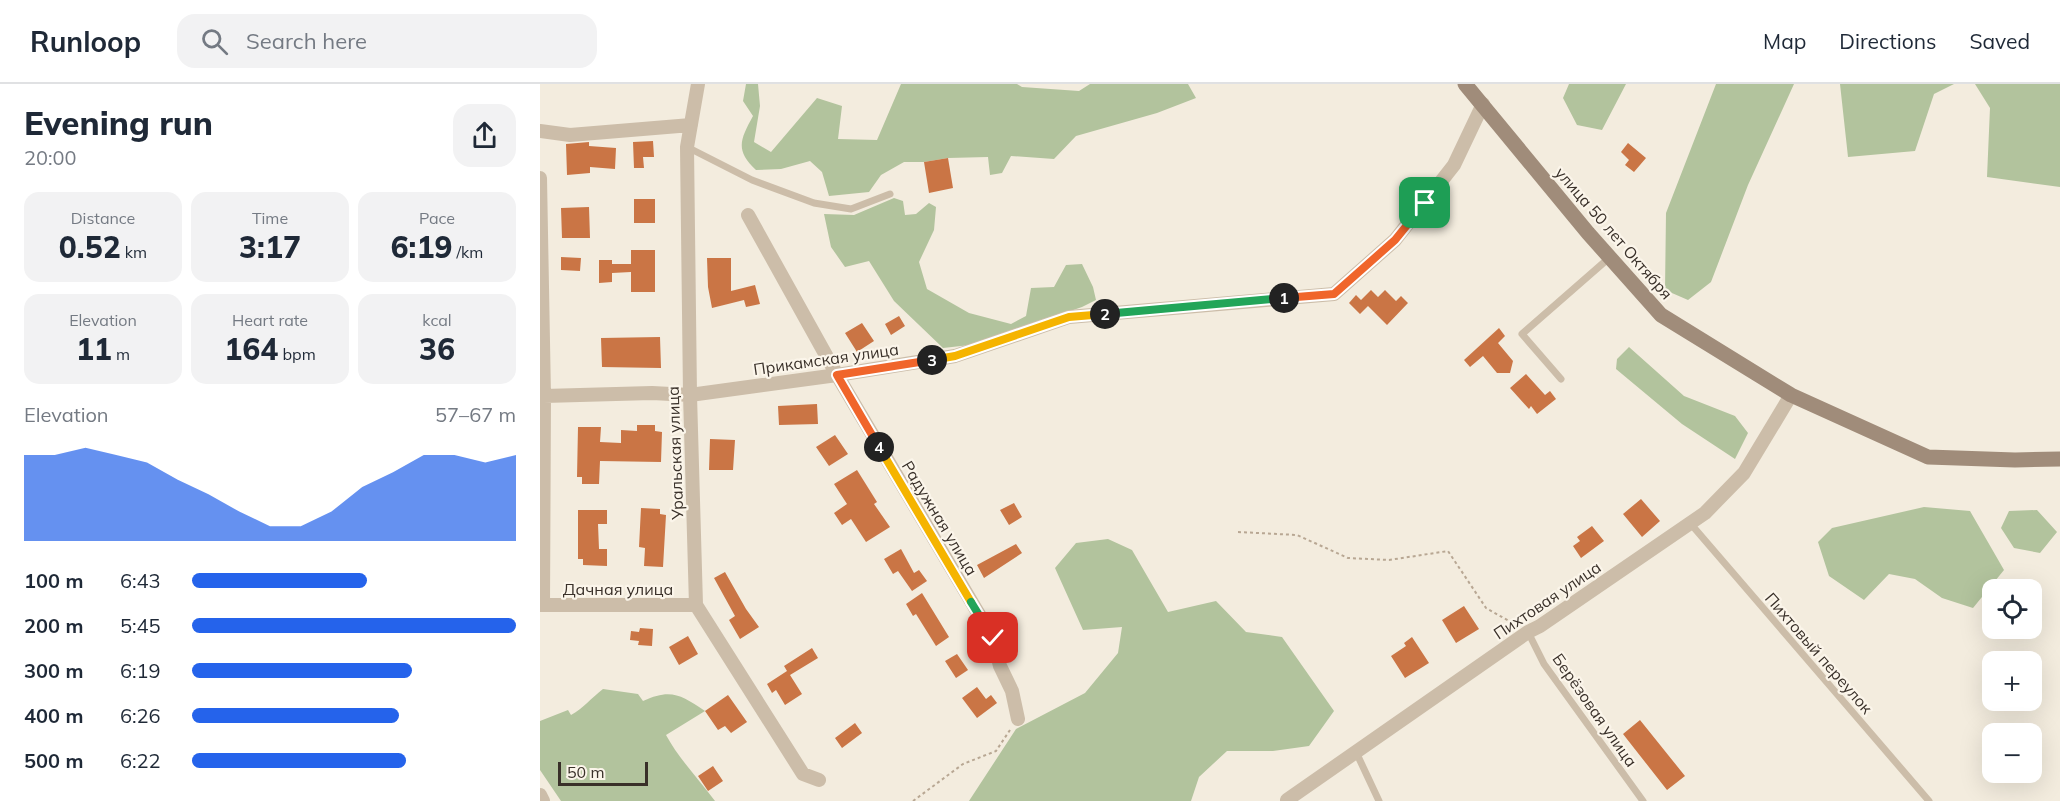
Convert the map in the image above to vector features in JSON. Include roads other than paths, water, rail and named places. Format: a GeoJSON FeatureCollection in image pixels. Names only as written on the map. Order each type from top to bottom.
{"type":"FeatureCollection","features":[{"type":"Feature","properties":{"kind":"main road","name":"улица 50 лет Октября"},"geometry":{"type":"LineString","coordinates":[[1465,84],[1660,315],[1791,395],[1928,457],[2060,459]]}},
{"type":"Feature","properties":{"kind":"street","name":"Уральская улица"},"geometry":{"type":"LineString","coordinates":[[696,605],[690,395],[687,147],[698,84]]}},
{"type":"Feature","properties":{"kind":"street","name":"Прикамская улица"},"geometry":{"type":"LineString","coordinates":[[542,397],[652,393],[690,395],[955,356],[1069,317],[1334,294],[1395,240],[1454,165],[1483,104]]}},
{"type":"Feature","properties":{"kind":"street"},"geometry":{"type":"LineString","coordinates":[[540,131],[570,135],[691,125]]}},
{"type":"Feature","properties":{"kind":"street"},"geometry":{"type":"LineString","coordinates":[[540,178],[542,605]]}},
{"type":"Feature","properties":{"kind":"street","name":"Радужная улица"},"geometry":{"type":"LineString","coordinates":[[747,214],[837,375],[993,638],[999,666],[1012,690],[1018,719]]}},
{"type":"Feature","properties":{"kind":"street","name":"Пихтовая улица"},"geometry":{"type":"LineString","coordinates":[[1287,800],[1528,632],[1705,513],[1744,472],[1791,395]]}},
{"type":"Feature","properties":{"kind":"street","name":"Дачная улица"},"geometry":{"type":"LineString","coordinates":[[542,605],[696,605]]}},
{"type":"Feature","properties":{"kind":"street"},"geometry":{"type":"LineString","coordinates":[[696,605],[803,774],[819,780]]}},
{"type":"Feature","properties":{"kind":"street"},"geometry":{"type":"LineString","coordinates":[[540,795],[543,801]]}},
{"type":"Feature","properties":{"kind":"lane"},"geometry":{"type":"LineString","coordinates":[[687,147],[752,180],[814,203],[851,209],[890,194]]}},
{"type":"Feature","properties":{"kind":"lane"},"geometry":{"type":"LineString","coordinates":[[1561,379],[1522,334],[1610,258]]}},
{"type":"Feature","properties":{"kind":"lane","name":"Пихтовый переулок"},"geometry":{"type":"LineString","coordinates":[[1689,523],[1929,801]]}},
{"type":"Feature","properties":{"kind":"lane","name":"Берёзовая улица"},"geometry":{"type":"LineString","coordinates":[[1528,632],[1544,664],[1643,801]]}},
{"type":"Feature","properties":{"kind":"lane"},"geometry":{"type":"LineString","coordinates":[[1356,752],[1379,801]]}}]}
